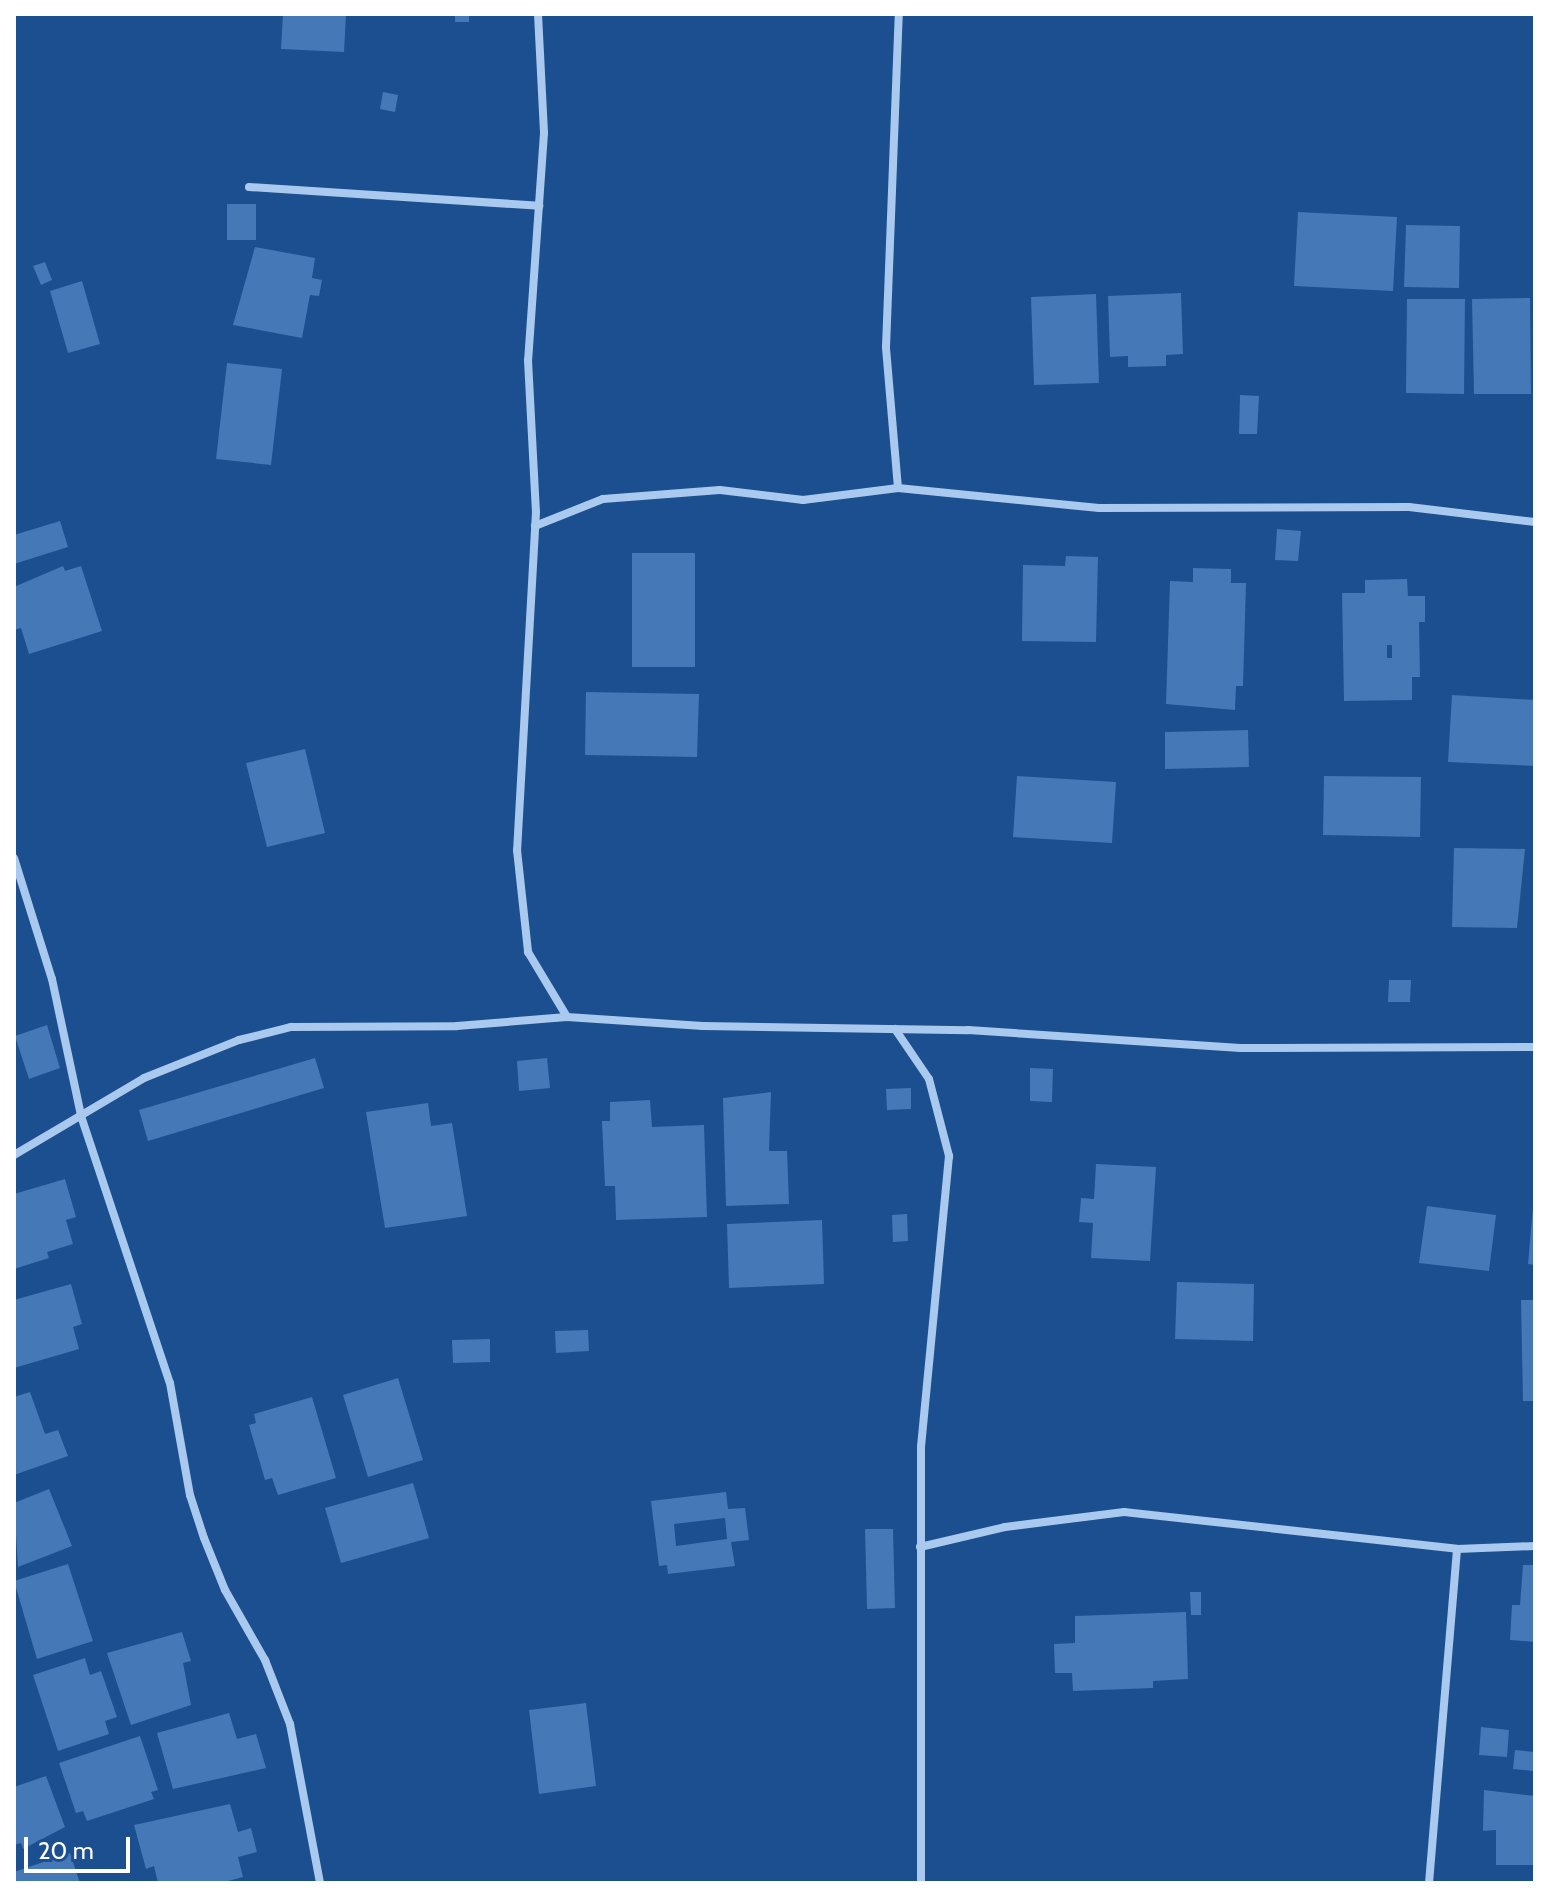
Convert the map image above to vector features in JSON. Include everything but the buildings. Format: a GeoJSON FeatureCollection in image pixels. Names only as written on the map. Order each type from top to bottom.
{"type":"FeatureCollection","features":[{"type":"Feature","properties":{"kind":"street"},"geometry":{"type":"LineString","coordinates":[[538,14],[544,133],[528,360],[535,526],[517,850],[520,906],[528,952],[567,1017]]}},
{"type":"Feature","properties":{"kind":"street"},"geometry":{"type":"LineString","coordinates":[[898,488],[886,347],[899,14]]}},
{"type":"Feature","properties":{"kind":"street"},"geometry":{"type":"LineString","coordinates":[[249,187],[539,206]]}},
{"type":"Feature","properties":{"kind":"street"},"geometry":{"type":"LineString","coordinates":[[535,526],[603,499],[720,490],[803,500],[898,488],[1099,508],[1409,507],[1535,522]]}},
{"type":"Feature","properties":{"kind":"street"},"geometry":{"type":"LineString","coordinates":[[14,858],[52,979],[81,1116],[170,1383],[190,1495],[225,1590],[265,1660],[290,1724],[320,1883]]}},
{"type":"Feature","properties":{"kind":"street"},"geometry":{"type":"LineString","coordinates":[[14,1155],[144,1078],[239,1040],[291,1027],[457,1026],[567,1017],[703,1026],[895,1029],[1240,1048],[1535,1047]]}},
{"type":"Feature","properties":{"kind":"street"},"geometry":{"type":"LineString","coordinates":[[895,1029],[929,1079],[949,1156],[921,1447],[921,1883]]}},
{"type":"Feature","properties":{"kind":"street"},"geometry":{"type":"LineString","coordinates":[[920,1547],[1005,1527],[1124,1512],[1457,1549],[1535,1546]]}},
{"type":"Feature","properties":{"kind":"street"},"geometry":{"type":"LineString","coordinates":[[1429,1883],[1457,1549]]}}]}
